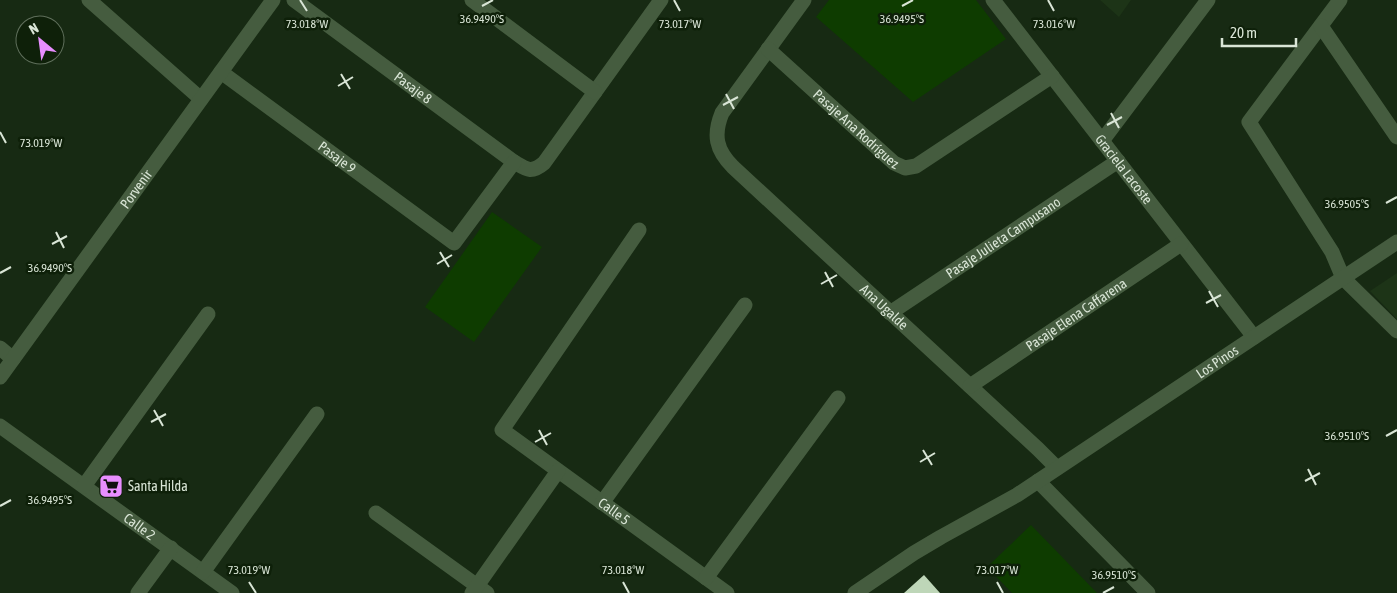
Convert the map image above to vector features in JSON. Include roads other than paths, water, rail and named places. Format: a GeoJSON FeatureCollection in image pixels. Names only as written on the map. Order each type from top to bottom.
{"type":"FeatureCollection","features":[{"type":"Feature","properties":{"kind":"street"},"geometry":{"type":"LineString","coordinates":[[89,0],[201,99]]}},
{"type":"Feature","properties":{"kind":"street","name":"Porvenir"},"geometry":{"type":"LineString","coordinates":[[0,377],[273,0]]}},
{"type":"Feature","properties":{"kind":"street","name":"Pasaje 8"},"geometry":{"type":"LineString","coordinates":[[294,0],[527,170],[534,170],[544,163],[595,92]]}},
{"type":"Feature","properties":{"kind":"street"},"geometry":{"type":"LineString","coordinates":[[472,0],[595,92],[656,2]]}},
{"type":"Feature","properties":{"kind":"street"},"geometry":{"type":"LineString","coordinates":[[768,50],[804,0]]}},
{"type":"Feature","properties":{"kind":"street","name":"Graciela Lacoste"},"geometry":{"type":"LineString","coordinates":[[993,0],[1254,338]]}},
{"type":"Feature","properties":{"kind":"street"},"geometry":{"type":"LineString","coordinates":[[1102,141],[1208,0]]}},
{"type":"Feature","properties":{"kind":"street"},"geometry":{"type":"LineString","coordinates":[[1340,0],[1249,122],[1332,252],[1343,278],[1397,331]]}},
{"type":"Feature","properties":{"kind":"street"},"geometry":{"type":"LineString","coordinates":[[1321,26],[1397,138]]}},
{"type":"Feature","properties":{"kind":"street","name":"Pasaje Ana Rodríguez"},"geometry":{"type":"LineString","coordinates":[[768,50],[894,163],[905,168],[916,166],[1052,76]]}},
{"type":"Feature","properties":{"kind":"street","name":"Ana Ugalde"},"geometry":{"type":"LineString","coordinates":[[768,50],[722,113],[717,128],[717,141],[723,156],[1057,468]]}},
{"type":"Feature","properties":{"kind":"street","name":"Pasaje 9"},"geometry":{"type":"LineString","coordinates":[[221,72],[454,243],[514,162]]}},
{"type":"Feature","properties":{"kind":"street","name":"Pasaje Julieta Campusano"},"geometry":{"type":"LineString","coordinates":[[890,313],[1118,161]]}},
{"type":"Feature","properties":{"kind":"street","name":"Calle 5"},"geometry":{"type":"LineString","coordinates":[[639,230],[502,430],[726,593]]}},
{"type":"Feature","properties":{"kind":"street","name":"Los Pinos"},"geometry":{"type":"LineString","coordinates":[[856,593],[914,553],[1017,495],[1397,242]]}},
{"type":"Feature","properties":{"kind":"street","name":"Pasaje Elena Caffarena"},"geometry":{"type":"LineString","coordinates":[[970,386],[1181,244]]}},
{"type":"Feature","properties":{"kind":"street"},"geometry":{"type":"LineString","coordinates":[[602,503],[745,305]]}},
{"type":"Feature","properties":{"kind":"street"},"geometry":{"type":"LineString","coordinates":[[84,486],[208,314]]}},
{"type":"Feature","properties":{"kind":"street"},"geometry":{"type":"LineString","coordinates":[[0,348],[13,359]]}},
{"type":"Feature","properties":{"kind":"street"},"geometry":{"type":"LineString","coordinates":[[706,578],[838,398]]}},
{"type":"Feature","properties":{"kind":"street"},"geometry":{"type":"LineString","coordinates":[[203,572],[317,414]]}},
{"type":"Feature","properties":{"kind":"street","name":"Calle 2"},"geometry":{"type":"LineString","coordinates":[[0,426],[232,593]]}},
{"type":"Feature","properties":{"kind":"street"},"geometry":{"type":"LineString","coordinates":[[376,513],[479,591],[558,471]]}},
{"type":"Feature","properties":{"kind":"street"},"geometry":{"type":"LineString","coordinates":[[1038,481],[1148,593]]}},
{"type":"Feature","properties":{"kind":"street"},"geometry":{"type":"LineString","coordinates":[[138,593],[171,548]]}},
{"type":"Feature","properties":{"kind":"place","name":"Santa Hilda"},"geometry":{"type":"Point","coordinates":[111,486]}}]}
